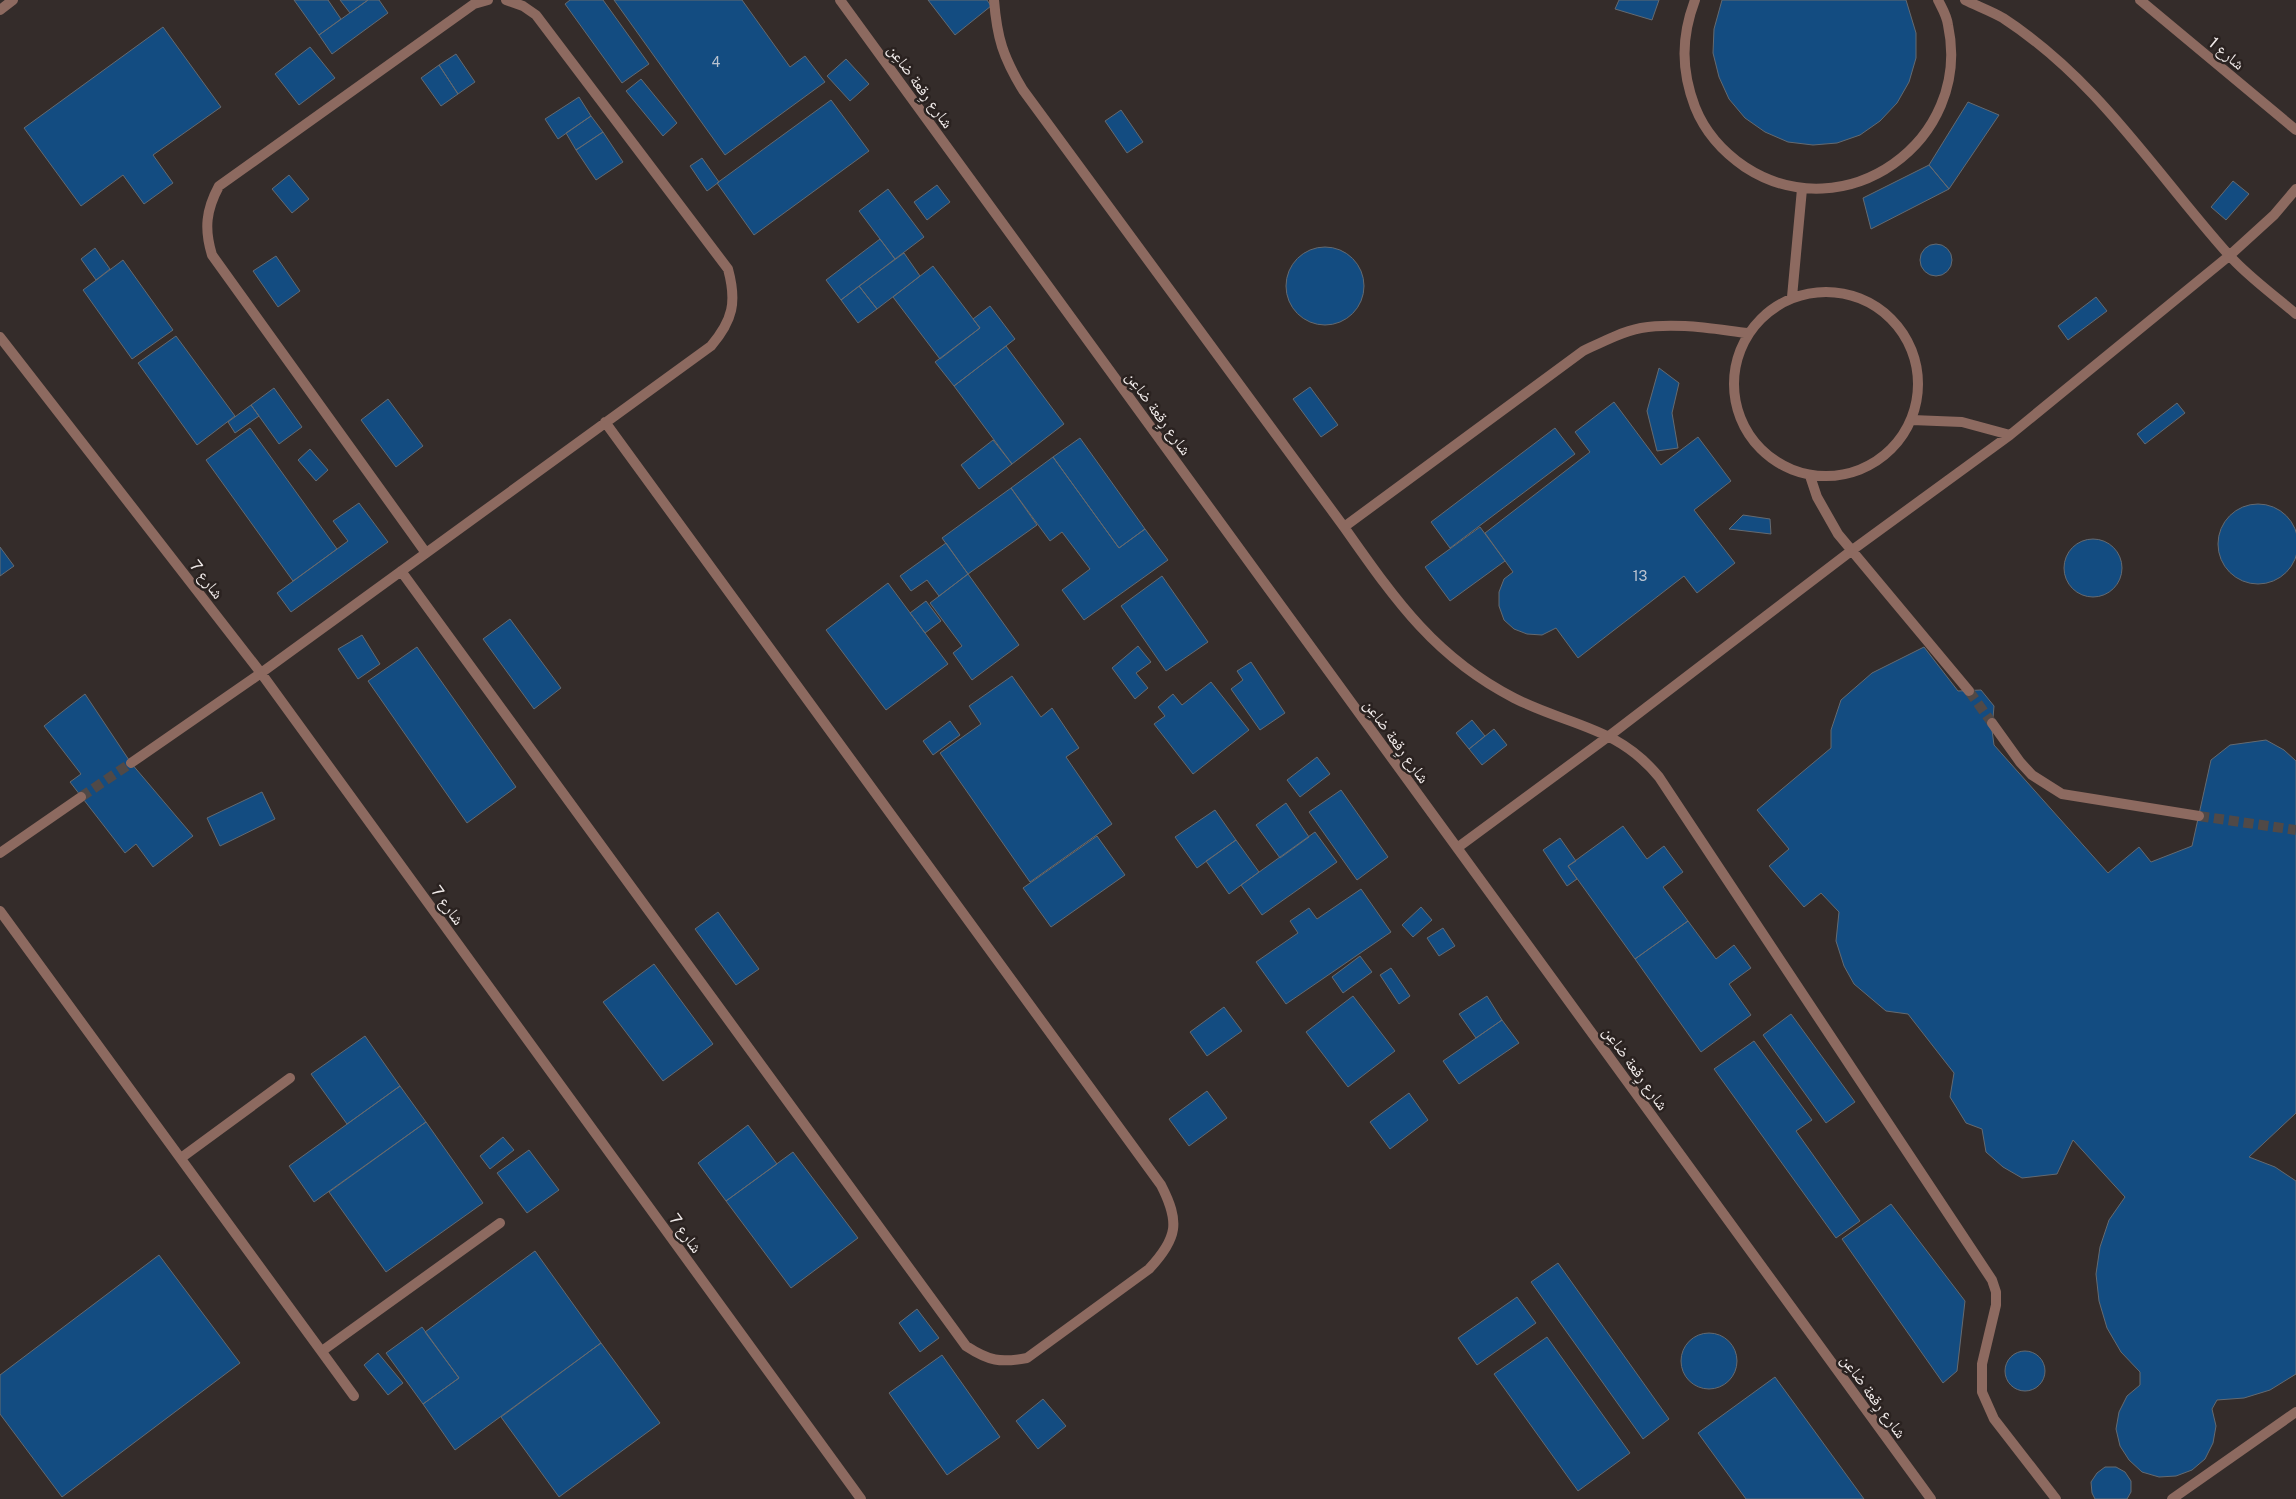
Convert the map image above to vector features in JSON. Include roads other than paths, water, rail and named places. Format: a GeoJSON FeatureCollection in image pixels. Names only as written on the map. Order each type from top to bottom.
{"type":"FeatureCollection","features":[{"type":"Feature","properties":{"kind":"street"},"geometry":{"type":"LineString","coordinates":[[0,10],[13,0]]}},
{"type":"Feature","properties":{"kind":"street"},"geometry":{"type":"LineString","coordinates":[[426,552],[212,255],[207,238],[206,220],[210,202],[219,186],[474,4],[488,0]]}},
{"type":"Feature","properties":{"kind":"street"},"geometry":{"type":"LineString","coordinates":[[131,763],[261,673],[711,346],[724,330],[732,310],[733,290],[728,269],[536,15],[523,6],[506,0]]}},
{"type":"Feature","properties":{"kind":"street","name":"شارع رِقعة ضاعِن"},"geometry":{"type":"LineString","coordinates":[[840,0],[1931,1499]]}},
{"type":"Feature","properties":{"kind":"street"},"geometry":{"type":"LineString","coordinates":[[994,0],[996,31],[1006,62],[1023,90],[1344,527],[1393,598],[1423,631],[1451,656],[1482,679],[1515,698],[1610,736],[1645,760],[1659,777],[1992,1280],[1996,1292],[1996,1305],[1982,1364],[1982,1392],[1994,1419],[2056,1499]]}},
{"type":"Feature","properties":{"kind":"street"},"geometry":{"type":"LineString","coordinates":[[1694,0],[1683,42],[1686,83],[1701,122],[1727,155],[1762,178],[1802,189],[1844,188],[1884,172],[1918,145],[1941,109],[1951,67],[1948,24],[1938,0]]}},
{"type":"Feature","properties":{"kind":"street"},"geometry":{"type":"LineString","coordinates":[[1965,0],[2002,17],[2045,49],[2086,85],[2161,172],[2181,200],[2229,256],[2296,314]]}},
{"type":"Feature","properties":{"kind":"street","name":"شارع 1"},"geometry":{"type":"LineString","coordinates":[[2140,0],[2296,130]]}},
{"type":"Feature","properties":{"kind":"street"},"geometry":{"type":"LineString","coordinates":[[1792,297],[1802,189]]}},
{"type":"Feature","properties":{"kind":"street"},"geometry":{"type":"LineString","coordinates":[[1457,848],[1610,736],[1851,551],[2010,435],[2229,256],[2274,215],[2296,189]]}},
{"type":"Feature","properties":{"kind":"street"},"geometry":{"type":"LineString","coordinates":[[1815,292],[1840,292],[1862,298],[1883,311],[1900,328],[1912,349],[1918,373],[1918,397],[1912,420],[1895,446],[1871,466],[1841,476],[1810,476],[1776,463],[1750,437],[1746,429],[1735,403],[1735,367],[1748,333],[1775,306],[1792,297],[1815,292]]}},
{"type":"Feature","properties":{"kind":"street"},"geometry":{"type":"LineString","coordinates":[[1344,527],[1584,351],[1610,338],[1639,328],[1669,325],[1748,333]]}},
{"type":"Feature","properties":{"kind":"street","name":"شارع 7"},"geometry":{"type":"LineString","coordinates":[[0,337],[261,673],[861,1499]]}},
{"type":"Feature","properties":{"kind":"street"},"geometry":{"type":"LineString","coordinates":[[1912,420],[1962,422],[2010,435]]}},
{"type":"Feature","properties":{"kind":"street"},"geometry":{"type":"LineString","coordinates":[[401,571],[966,1346],[984,1358],[1006,1362],[1027,1358],[1149,1269],[1165,1252],[1174,1229],[1172,1206],[1161,1185],[605,422]]}},
{"type":"Feature","properties":{"kind":"street"},"geometry":{"type":"LineString","coordinates":[[1810,476],[1826,516],[1851,551],[1969,691]]}},
{"type":"Feature","properties":{"kind":"street"},"geometry":{"type":"LineString","coordinates":[[1992,722],[2032,775],[2046,786],[2062,794],[2199,816]]}},
{"type":"Feature","properties":{"kind":"street"},"geometry":{"type":"LineString","coordinates":[[0,853],[81,797]]}},
{"type":"Feature","properties":{"kind":"street"},"geometry":{"type":"LineString","coordinates":[[0,911],[354,1396]]}},
{"type":"Feature","properties":{"kind":"street"},"geometry":{"type":"LineString","coordinates":[[181,1158],[290,1078]]}},
{"type":"Feature","properties":{"kind":"street"},"geometry":{"type":"LineString","coordinates":[[322,1351],[500,1223]]}},
{"type":"Feature","properties":{"kind":"street"},"geometry":{"type":"LineString","coordinates":[[2172,1499],[2296,1412]]}},
{"type":"Feature","properties":{"kind":"tunnel"},"geometry":{"type":"LineString","coordinates":[[1969,691],[1992,723]]}},
{"type":"Feature","properties":{"kind":"tunnel"},"geometry":{"type":"LineString","coordinates":[[81,797],[131,763]]}},
{"type":"Feature","properties":{"kind":"tunnel"},"geometry":{"type":"LineString","coordinates":[[2199,816],[2296,830]]}}]}
